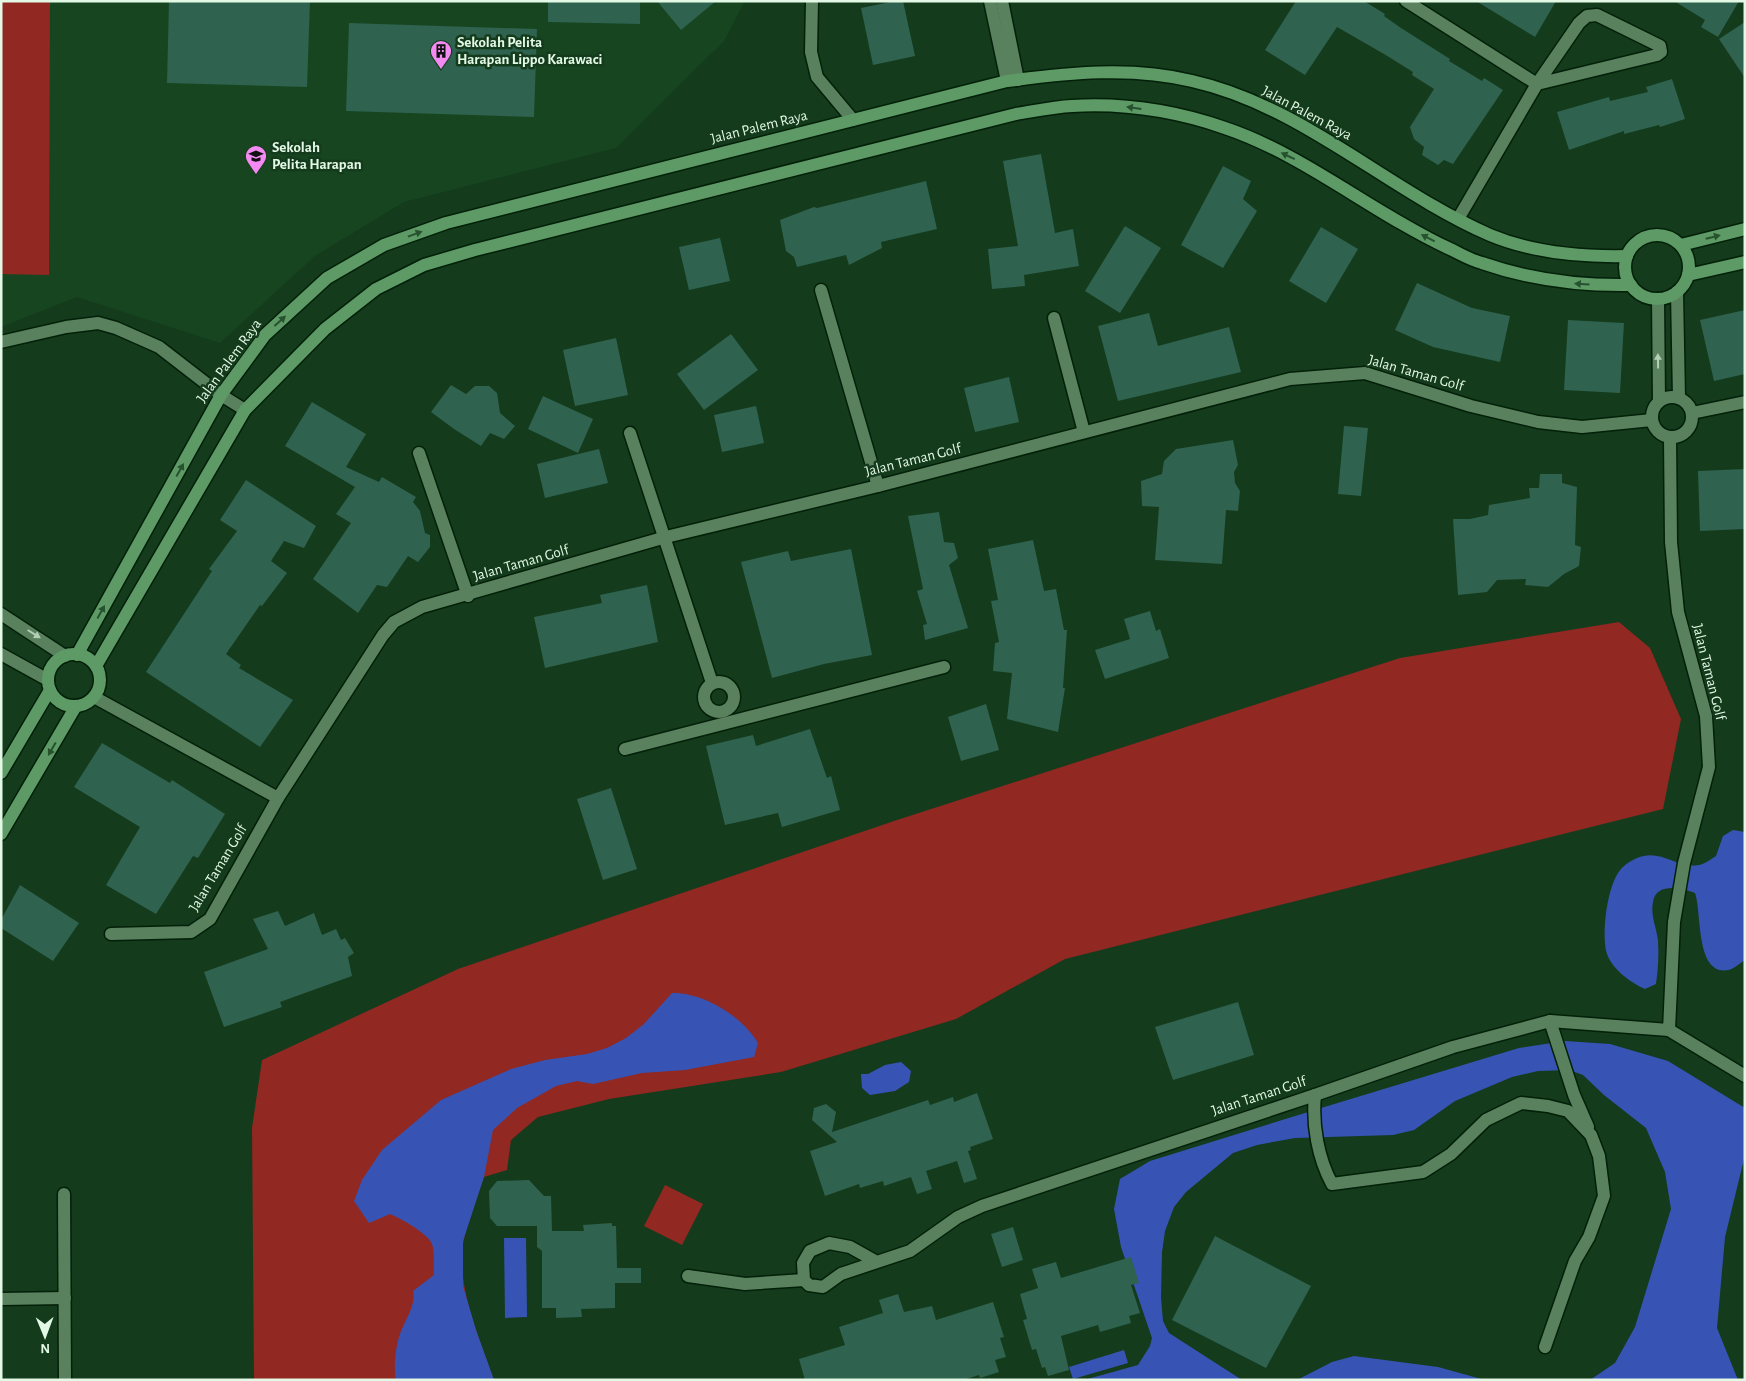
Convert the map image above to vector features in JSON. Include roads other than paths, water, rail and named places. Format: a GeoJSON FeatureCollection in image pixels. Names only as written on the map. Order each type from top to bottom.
{"type":"FeatureCollection","features":[{"type":"Feature","properties":{"kind":"street"},"geometry":{"type":"LineString","coordinates":[[812,1],[811,52],[817,77],[853,120]]}},
{"type":"Feature","properties":{"kind":"street"},"geometry":{"type":"LineString","coordinates":[[990,1],[1013,80]]}},
{"type":"Feature","properties":{"kind":"street"},"geometry":{"type":"LineString","coordinates":[[1002,1],[1013,80]]}},
{"type":"Feature","properties":{"kind":"street"},"geometry":{"type":"LineString","coordinates":[[1410,2],[1537,84],[1657,55],[1662,52],[1660,46],[1597,15],[1587,16],[1579,23],[1537,84],[1458,220]]}},
{"type":"Feature","properties":{"kind":"street","name":"Jalan Palem Raya"},"geometry":{"type":"LineString","coordinates":[[71,655],[220,395],[265,335],[327,278],[384,245],[446,223],[1013,80],[1077,73],[1134,73],[1192,80],[1241,96],[1291,119],[1458,220],[1491,235],[1554,252],[1592,256],[1627,256]]}},
{"type":"Feature","properties":{"kind":"street"},"geometry":{"type":"LineString","coordinates":[[96,666],[246,410],[325,329],[376,289],[424,264],[1016,114],[1072,106],[1127,106],[1182,115],[1226,128],[1293,158],[1424,236],[1481,263],[1546,280],[1583,285],[1631,285]]}},
{"type":"Feature","properties":{"kind":"street"},"geometry":{"type":"LineString","coordinates":[[1681,245],[1745,229]]}},
{"type":"Feature","properties":{"kind":"street"},"geometry":{"type":"LineString","coordinates":[[1677,292],[1658,299],[1643,295],[1631,285],[1626,276],[1627,256],[1636,243],[1651,235],[1667,236],[1681,245],[1690,264],[1688,275],[1677,292],[1679,398]]}},
{"type":"Feature","properties":{"kind":"street"},"geometry":{"type":"LineString","coordinates":[[1688,275],[1745,262]]}},
{"type":"Feature","properties":{"kind":"street"},"geometry":{"type":"LineString","coordinates":[[821,290],[878,486]]}},
{"type":"Feature","properties":{"kind":"street"},"geometry":{"type":"LineString","coordinates":[[1658,299],[1659,401],[1652,413],[1652,420],[1658,432],[1670,438],[1682,435],[1688,431],[1691,426],[1692,413],[1685,401],[1679,398],[1665,398],[1659,401]]}},
{"type":"Feature","properties":{"kind":"street"},"geometry":{"type":"LineString","coordinates":[[1054,318],[1084,432]]}},
{"type":"Feature","properties":{"kind":"street"},"geometry":{"type":"LineString","coordinates":[[1,342],[66,327],[98,323],[159,347],[220,395],[246,410]]}},
{"type":"Feature","properties":{"kind":"street","name":"Jalan Taman Golf"},"geometry":{"type":"LineString","coordinates":[[111,934],[175,934],[191,932],[203,926],[216,910],[278,798],[383,635],[394,622],[422,607],[468,596],[666,537],[878,486],[1290,379],[1365,373],[1471,406],[1538,422],[1582,427],[1652,420]]}},
{"type":"Feature","properties":{"kind":"street"},"geometry":{"type":"LineString","coordinates":[[1692,413],[1745,402]]}},
{"type":"Feature","properties":{"kind":"street"},"geometry":{"type":"LineString","coordinates":[[630,433],[666,537],[712,683]]}},
{"type":"Feature","properties":{"kind":"street","name":"Jalan Taman Golf"},"geometry":{"type":"LineString","coordinates":[[1669,1030],[1674,922],[1684,863],[1709,767],[1706,716],[1678,612],[1671,542],[1670,438]]}},
{"type":"Feature","properties":{"kind":"street"},"geometry":{"type":"LineString","coordinates":[[419,453],[468,596]]}},
{"type":"Feature","properties":{"kind":"street"},"geometry":{"type":"LineString","coordinates":[[1,614],[71,655],[88,658],[96,666],[100,676],[99,687],[94,697],[86,704],[76,706],[65,705],[56,699],[49,685],[1,654]]}},
{"type":"Feature","properties":{"kind":"street"},"geometry":{"type":"LineString","coordinates":[[1,773],[49,685],[50,670],[56,661],[71,655]]}},
{"type":"Feature","properties":{"kind":"street"},"geometry":{"type":"LineString","coordinates":[[624,749],[725,716],[944,667]]}},
{"type":"Feature","properties":{"kind":"street"},"geometry":{"type":"LineString","coordinates":[[712,683],[725,683],[733,692],[732,703],[725,716],[711,709],[704,699],[704,692],[712,683]]}},
{"type":"Feature","properties":{"kind":"street"},"geometry":{"type":"LineString","coordinates":[[94,697],[278,798]]}},
{"type":"Feature","properties":{"kind":"street"},"geometry":{"type":"LineString","coordinates":[[1,834],[76,706]]}},
{"type":"Feature","properties":{"kind":"street"},"geometry":{"type":"LineString","coordinates":[[1545,1346],[1575,1261],[1589,1237],[1604,1196],[1599,1156],[1574,1095],[1550,1021]]}},
{"type":"Feature","properties":{"kind":"street","name":"Jalan Taman Golf"},"geometry":{"type":"LineString","coordinates":[[688,1276],[745,1284],[804,1280],[809,1285],[823,1287],[841,1274],[875,1261],[910,1251],[958,1217],[982,1206],[1314,1101],[1453,1047],[1550,1021],[1669,1030],[1745,1076]]}},
{"type":"Feature","properties":{"kind":"street"},"geometry":{"type":"LineString","coordinates":[[1314,1101],[1314,1127],[1326,1172],[1332,1184],[1423,1172],[1451,1154],[1486,1120],[1521,1103],[1548,1106],[1568,1111],[1591,1135]]}},
{"type":"Feature","properties":{"kind":"street"},"geometry":{"type":"LineString","coordinates":[[64,1194],[66,1380]]}},
{"type":"Feature","properties":{"kind":"street"},"geometry":{"type":"LineString","coordinates":[[804,1280],[803,1263],[810,1251],[829,1243],[850,1247],[875,1261]]}},
{"type":"Feature","properties":{"kind":"street"},"geometry":{"type":"LineString","coordinates":[[1,1299],[65,1298]]}},
{"type":"Feature","properties":{"kind":"water"},"geometry":{"type":"Polygon","coordinates":[[[1733,830],[1745,832],[1745,960],[1728,970],[1717,969],[1710,963],[1702,940],[1695,893],[1677,888],[1664,889],[1655,896],[1652,907],[1658,946],[1656,984],[1645,989],[1634,983],[1623,975],[1609,960],[1605,946],[1606,910],[1616,876],[1622,867],[1628,863],[1646,856],[1654,855],[1683,864],[1703,864],[1716,856],[1723,836],[1733,830]]]}},
{"type":"Feature","properties":{"kind":"water"},"geometry":{"type":"Polygon","coordinates":[[[672,993],[696,997],[732,1015],[743,1024],[758,1043],[754,1057],[685,1070],[642,1073],[593,1084],[577,1081],[556,1086],[517,1108],[493,1130],[484,1177],[463,1241],[463,1286],[494,1380],[396,1380],[395,1361],[397,1347],[400,1334],[412,1306],[413,1291],[434,1275],[434,1255],[430,1240],[414,1227],[390,1214],[369,1223],[354,1201],[362,1180],[382,1150],[441,1100],[511,1069],[545,1060],[587,1054],[607,1048],[626,1038],[644,1024],[672,993]]]}},
{"type":"Feature","properties":{"kind":"water"},"geometry":{"type":"Polygon","coordinates":[[[1565,1041],[1610,1044],[1668,1061],[1745,1108],[1745,1155],[1725,1237],[1717,1328],[1738,1380],[1590,1380],[1615,1363],[1635,1327],[1671,1209],[1665,1172],[1646,1128],[1604,1095],[1583,1075],[1569,1070],[1538,1071],[1512,1077],[1455,1101],[1414,1130],[1393,1135],[1295,1138],[1257,1145],[1233,1153],[1186,1192],[1174,1207],[1165,1231],[1162,1252],[1161,1298],[1163,1321],[1169,1333],[1242,1380],[1084,1380],[1138,1365],[1150,1346],[1152,1338],[1121,1247],[1114,1209],[1120,1179],[1150,1161],[1519,1048],[1565,1041]]]}},
{"type":"Feature","properties":{"kind":"water"},"geometry":{"type":"Polygon","coordinates":[[[901,1062],[911,1071],[909,1082],[895,1091],[870,1095],[862,1088],[861,1074],[868,1074],[885,1065],[901,1062]]]}},
{"type":"Feature","properties":{"kind":"water"},"geometry":{"type":"Polygon","coordinates":[[[504,1238],[526,1238],[527,1317],[505,1318],[504,1238]]]}},
{"type":"Feature","properties":{"kind":"water"},"geometry":{"type":"Polygon","coordinates":[[[1124,1350],[1128,1363],[1073,1379],[1069,1367],[1124,1350]]]}},
{"type":"Feature","properties":{"kind":"water"},"geometry":{"type":"Polygon","coordinates":[[[1354,1356],[1438,1367],[1485,1380],[1297,1380],[1332,1362],[1354,1356]]]}},
{"type":"Feature","properties":{"kind":"place","name":"Sekolah Pelita Harapan Lippo Karawaci"},"geometry":{"type":"Point","coordinates":[441,70]}},
{"type":"Feature","properties":{"kind":"place","name":"Sekolah Pelita Harapan"},"geometry":{"type":"Point","coordinates":[256,175]}}]}
